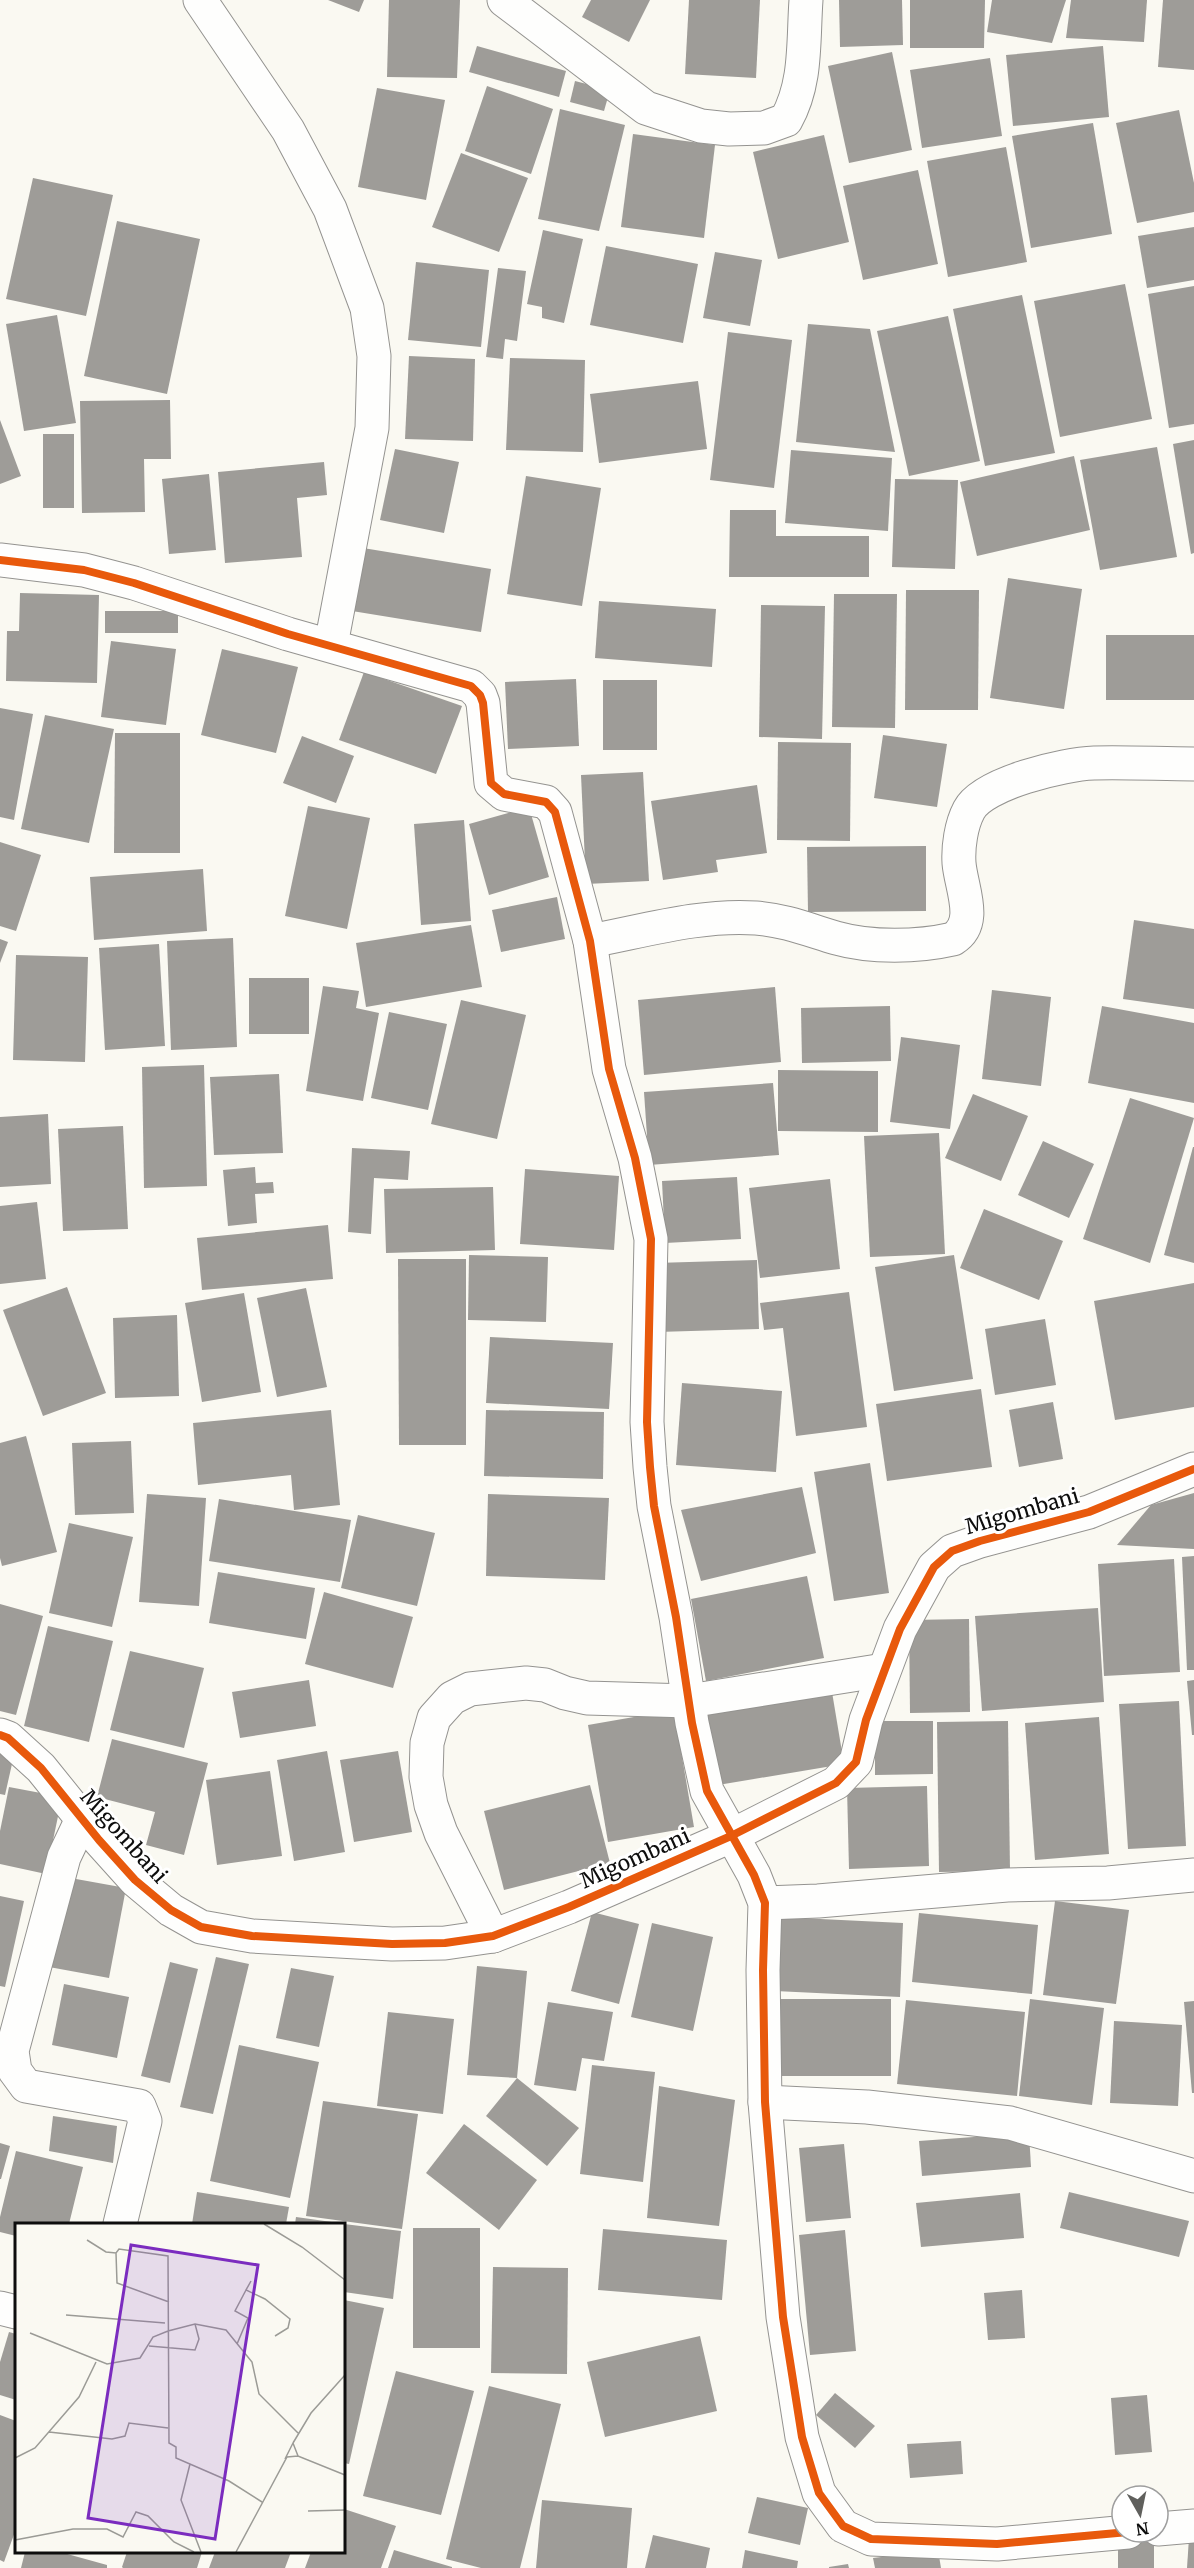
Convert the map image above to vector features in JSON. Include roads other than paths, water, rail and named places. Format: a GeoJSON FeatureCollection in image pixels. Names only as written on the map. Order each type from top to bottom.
{"type":"FeatureCollection","features":[{"type":"Feature","properties":{"kind":"street"},"geometry":{"type":"LineString","coordinates":[[200,0],[288,130],[330,209],[368,308],[374,356],[372,428],[331,645]]}},
{"type":"Feature","properties":{"kind":"street"},"geometry":{"type":"LineString","coordinates":[[504,0],[646,108],[701,126],[729,129],[764,128],[786,120],[795,105],[803,67],[806,0]]}},
{"type":"Feature","properties":{"kind":"street"},"geometry":{"type":"LineString","coordinates":[[0,560],[84,570],[156,590],[288,634],[471,686],[480,694],[491,783],[504,794],[546,802],[555,812],[590,941],[609,1069],[635,1158],[651,1239],[647,1422],[650,1467],[654,1506],[676,1617],[689,1701],[707,1791],[753,1875],[765,1903],[763,1970],[765,2102],[783,2316],[802,2437],[819,2493],[843,2526],[871,2539],[997,2544],[1110,2534]]}},
{"type":"Feature","properties":{"kind":"street"},"geometry":{"type":"LineString","coordinates":[[590,941],[711,919],[756,918],[794,924],[838,939],[895,945],[953,939],[960,935],[965,927],[967,914],[959,862],[961,835],[969,809],[985,793],[1011,780],[1091,763],[1194,764]]}},
{"type":"Feature","properties":{"kind":"street","name":"Migombani"},"geometry":{"type":"LineString","coordinates":[[0,1735],[8,1738],[41,1768],[135,1880],[171,1910],[201,1928],[252,1936],[392,1944],[444,1943],[493,1936],[569,1907],[731,1836],[836,1783],[856,1762],[866,1720],[900,1629],[934,1567],[952,1551],[980,1540],[1089,1512],[1194,1469]]}},
{"type":"Feature","properties":{"kind":"street"},"geometry":{"type":"LineString","coordinates":[[493,1936],[441,1833],[431,1805],[426,1777],[427,1743],[434,1718],[452,1698],[470,1689],[526,1683],[545,1685],[587,1698],[689,1701],[884,1670]]}},
{"type":"Feature","properties":{"kind":"street"},"geometry":{"type":"LineString","coordinates":[[82,1819],[64,1857],[12,2051],[15,2071],[26,2086],[139,2106],[145,2121],[120,2223]]}},
{"type":"Feature","properties":{"kind":"street"},"geometry":{"type":"LineString","coordinates":[[765,1903],[818,1901],[1007,1885],[1108,1883],[1194,1875]]}},
{"type":"Feature","properties":{"kind":"street"},"geometry":{"type":"LineString","coordinates":[[765,2102],[867,2107],[1010,2123],[1194,2176]]}},
{"type":"Feature","properties":{"kind":"street"},"geometry":{"type":"LineString","coordinates":[[0,2308],[15,2312]]}},
{"type":"Feature","properties":{"kind":"street"},"geometry":{"type":"LineString","coordinates":[[1170,2528],[1194,2526]]}}]}
